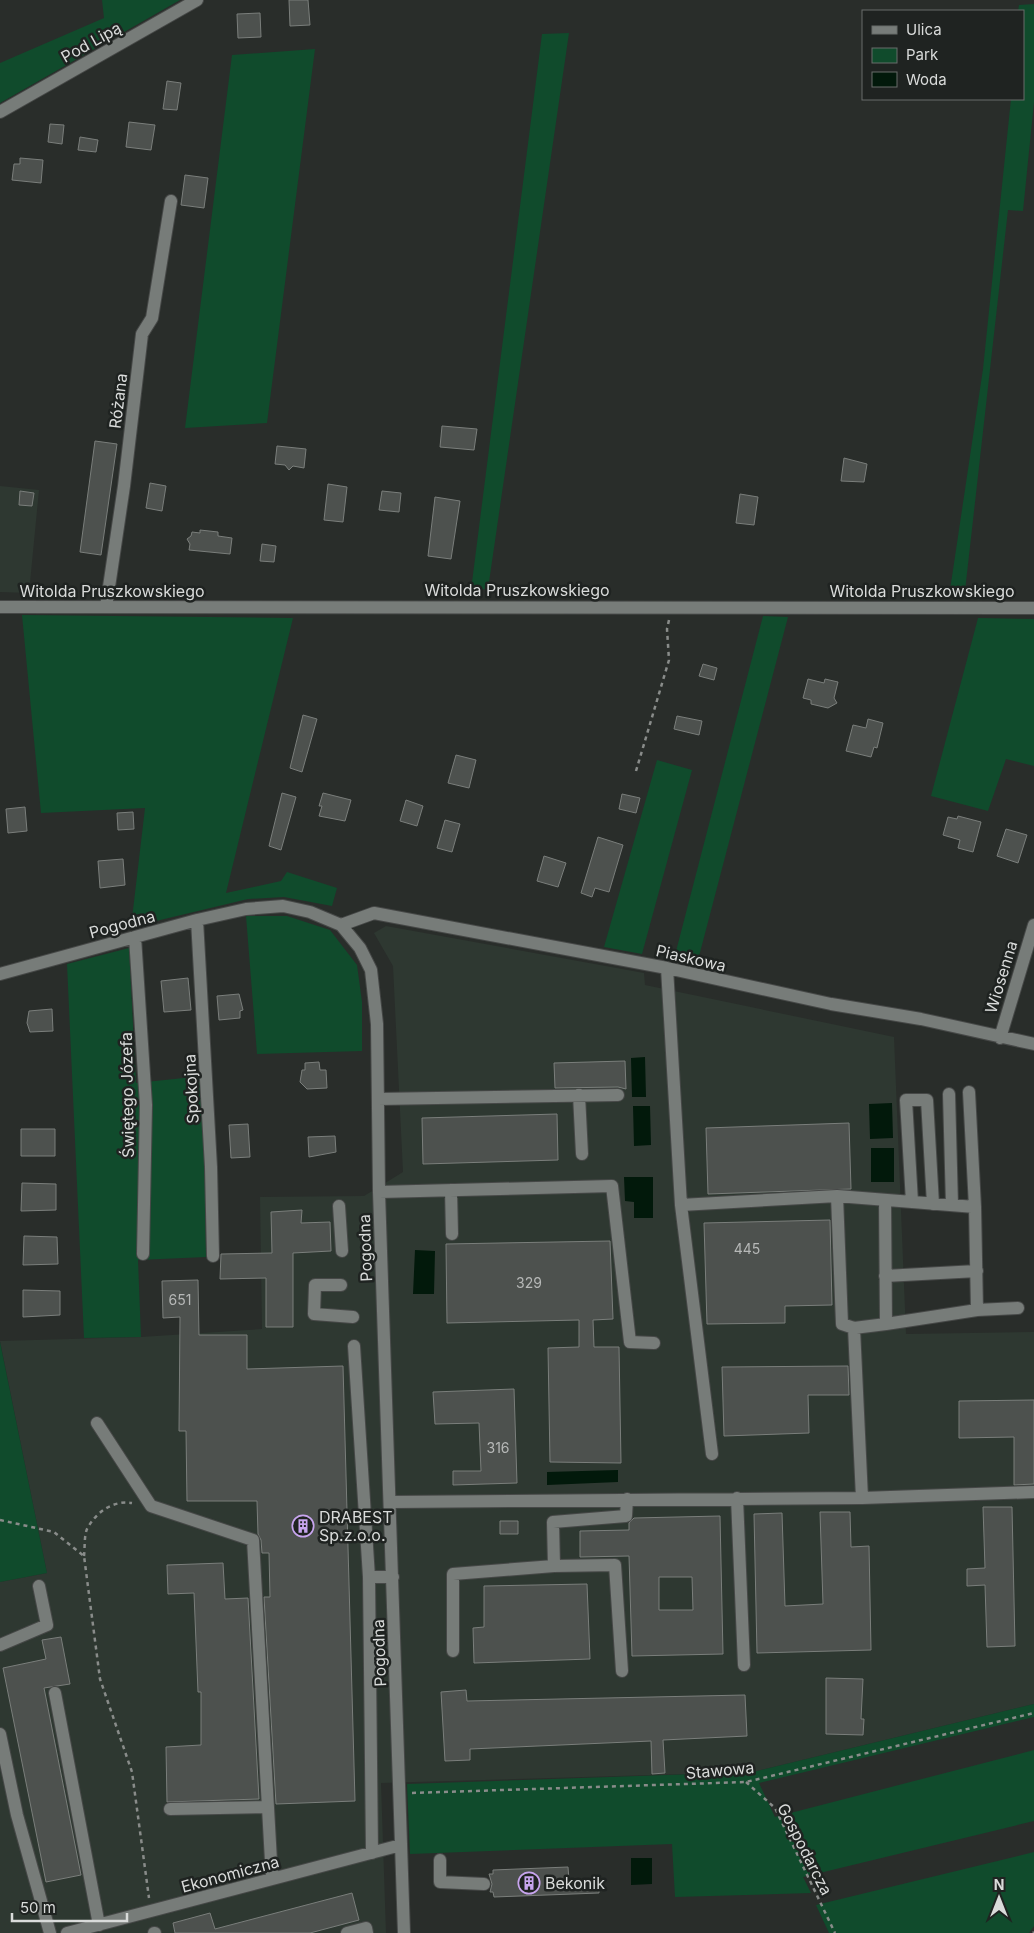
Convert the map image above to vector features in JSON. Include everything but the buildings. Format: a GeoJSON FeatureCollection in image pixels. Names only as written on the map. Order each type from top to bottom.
{"type":"FeatureCollection","features":[{"type":"Feature","properties":{"kind":"street","name":"Pod Lipą"},"geometry":{"type":"LineString","coordinates":[[0,112],[197,0]]}},
{"type":"Feature","properties":{"kind":"street","name":"Różana"},"geometry":{"type":"LineString","coordinates":[[106,607],[124,486],[142,334],[152,318],[170,201]]}},
{"type":"Feature","properties":{"kind":"street","name":"Witolda Pruszkowskiego"},"geometry":{"type":"LineString","coordinates":[[0,607],[673,606],[1034,608]]}},
{"type":"Feature","properties":{"kind":"street","name":"Pogodna"},"geometry":{"type":"LineString","coordinates":[[0,974],[197,920],[246,909],[283,906],[310,912],[341,925],[360,948],[371,970],[377,1024],[379,1192],[391,1502],[404,1933]]}},
{"type":"Feature","properties":{"kind":"street","name":"Piaskowa"},"geometry":{"type":"LineString","coordinates":[[341,925],[374,914],[667,968],[831,1004],[921,1019],[1034,1044]]}},
{"type":"Feature","properties":{"kind":"street","name":"Spokojna"},"geometry":{"type":"LineString","coordinates":[[197,920],[211,1167],[213,1256]]}},
{"type":"Feature","properties":{"kind":"street","name":"Wiosenna"},"geometry":{"type":"LineString","coordinates":[[1000,1038],[1034,925]]}},
{"type":"Feature","properties":{"kind":"street","name":"Świętego Józefa"},"geometry":{"type":"LineString","coordinates":[[135,937],[146,1105],[143,1254]]}},
{"type":"Feature","properties":{"kind":"street"},"geometry":{"type":"LineString","coordinates":[[667,968],[681,1205],[712,1454]]}},
{"type":"Feature","properties":{"kind":"street"},"geometry":{"type":"LineString","coordinates":[[969,1092],[975,1207],[977,1310]]}},
{"type":"Feature","properties":{"kind":"street"},"geometry":{"type":"LineString","coordinates":[[948,1094],[952,1205]]}},
{"type":"Feature","properties":{"kind":"street"},"geometry":{"type":"LineString","coordinates":[[579,1095],[582,1154]]}},
{"type":"Feature","properties":{"kind":"street"},"geometry":{"type":"LineString","coordinates":[[378,1099],[618,1095]]}},
{"type":"Feature","properties":{"kind":"street"},"geometry":{"type":"LineString","coordinates":[[912,1202],[906,1100],[928,1100],[933,1204]]}},
{"type":"Feature","properties":{"kind":"street"},"geometry":{"type":"LineString","coordinates":[[379,1192],[612,1186],[630,1342],[654,1343]]}},
{"type":"Feature","properties":{"kind":"street"},"geometry":{"type":"LineString","coordinates":[[451,1190],[452,1234]]}},
{"type":"Feature","properties":{"kind":"street"},"geometry":{"type":"LineString","coordinates":[[681,1205],[837,1196],[975,1207]]}},
{"type":"Feature","properties":{"kind":"street"},"geometry":{"type":"LineString","coordinates":[[837,1196],[842,1324],[854,1328],[977,1310],[1018,1308]]}},
{"type":"Feature","properties":{"kind":"street"},"geometry":{"type":"LineString","coordinates":[[885,1200],[886,1324]]}},
{"type":"Feature","properties":{"kind":"street"},"geometry":{"type":"LineString","coordinates":[[339,1206],[342,1251]]}},
{"type":"Feature","properties":{"kind":"street"},"geometry":{"type":"LineString","coordinates":[[885,1276],[976,1272]]}},
{"type":"Feature","properties":{"kind":"street"},"geometry":{"type":"LineString","coordinates":[[341,1285],[316,1285],[314,1314],[353,1317]]}},
{"type":"Feature","properties":{"kind":"street"},"geometry":{"type":"LineString","coordinates":[[854,1328],[862,1498]]}},
{"type":"Feature","properties":{"kind":"street"},"geometry":{"type":"LineString","coordinates":[[354,1346],[368,1577],[372,1852]]}},
{"type":"Feature","properties":{"kind":"street"},"geometry":{"type":"LineString","coordinates":[[97,1423],[151,1506],[253,1540],[266,1807],[272,1879]]}},
{"type":"Feature","properties":{"kind":"street"},"geometry":{"type":"LineString","coordinates":[[391,1502],[862,1498],[1034,1492]]}},
{"type":"Feature","properties":{"kind":"street"},"geometry":{"type":"LineString","coordinates":[[737,1498],[744,1666]]}},
{"type":"Feature","properties":{"kind":"street"},"geometry":{"type":"LineString","coordinates":[[554,1566],[553,1522],[626,1516],[627,1499]]}},
{"type":"Feature","properties":{"kind":"street"},"geometry":{"type":"LineString","coordinates":[[453,1651],[453,1574],[554,1566],[616,1565],[622,1671]]}},
{"type":"Feature","properties":{"kind":"street"},"geometry":{"type":"LineString","coordinates":[[368,1577],[393,1577]]}},
{"type":"Feature","properties":{"kind":"street"},"geometry":{"type":"LineString","coordinates":[[0,1645],[48,1625],[39,1586]]}},
{"type":"Feature","properties":{"kind":"street"},"geometry":{"type":"LineString","coordinates":[[54,1693],[99,1925]]}},
{"type":"Feature","properties":{"kind":"street"},"geometry":{"type":"LineString","coordinates":[[0,1734],[17,1815],[50,1933]]}},
{"type":"Feature","properties":{"kind":"street"},"geometry":{"type":"LineString","coordinates":[[170,1809],[266,1807]]}},
{"type":"Feature","properties":{"kind":"street","name":"Ekonomiczna"},"geometry":{"type":"LineString","coordinates":[[67,1933],[401,1845]]}},
{"type":"Feature","properties":{"kind":"street"},"geometry":{"type":"LineString","coordinates":[[440,1860],[440,1882],[484,1884]]}},
{"type":"Feature","properties":{"kind":"street"},"geometry":{"type":"LineString","coordinates":[[347,1933],[366,1928],[367,1933]]}},
{"type":"Feature","properties":{"kind":"path"},"geometry":{"type":"LineString","coordinates":[[636,771],[670,660],[667,630],[673,606]]}},
{"type":"Feature","properties":{"kind":"path"},"geometry":{"type":"LineString","coordinates":[[151,1506],[122,1501],[100,1511],[86,1530],[84,1556],[100,1679],[132,1772],[151,1912]]}},
{"type":"Feature","properties":{"kind":"path"},"geometry":{"type":"LineString","coordinates":[[0,1520],[54,1532],[84,1556]]}},
{"type":"Feature","properties":{"kind":"path","name":"Stawowa"},"geometry":{"type":"LineString","coordinates":[[400,1794],[746,1782],[1034,1713]]}},
{"type":"Feature","properties":{"kind":"path","name":"Gospodarcza"},"geometry":{"type":"LineString","coordinates":[[746,1782],[775,1808],[835,1933]]}},
{"type":"Feature","properties":{"kind":"shaded area"},"geometry":{"type":"Polygon","coordinates":[[[0,486],[39,490],[29,593],[0,592],[0,486]]]}},
{"type":"Feature","properties":{"kind":"shaded area"},"geometry":{"type":"Polygon","coordinates":[[[386,926],[644,973],[645,985],[894,1037],[906,1334],[1034,1332],[1034,1704],[753,1772],[381,1783],[386,1933],[0,1933],[0,1582],[47,1573],[0,1341],[141,1337],[262,1329],[260,1197],[364,1196],[403,1172],[393,966],[374,933],[386,926]]]}},
{"type":"Feature","properties":{"kind":"green space"},"geometry":{"type":"Polygon","coordinates":[[[102,0],[180,0],[0,103],[0,63],[104,18],[102,0]]]}},
{"type":"Feature","properties":{"kind":"green space"},"geometry":{"type":"Polygon","coordinates":[[[1034,4],[1034,102],[1023,211],[1008,210],[965,591],[950,590],[983,369],[1011,100],[1024,100],[1024,10],[1018,10],[1019,5],[1034,4]]]}},
{"type":"Feature","properties":{"kind":"green space"},"geometry":{"type":"Polygon","coordinates":[[[569,33],[488,589],[471,590],[542,34],[569,33]]]}},
{"type":"Feature","properties":{"kind":"green space"},"geometry":{"type":"Polygon","coordinates":[[[315,49],[267,423],[185,428],[232,55],[315,49]]]}},
{"type":"Feature","properties":{"kind":"green space"},"geometry":{"type":"Polygon","coordinates":[[[22,615],[293,618],[226,893],[281,881],[287,872],[337,888],[332,906],[284,897],[248,899],[131,927],[145,808],[41,813],[22,615]]]}},
{"type":"Feature","properties":{"kind":"green space"},"geometry":{"type":"Polygon","coordinates":[[[763,616],[788,617],[697,964],[674,959],[763,616]]]}},
{"type":"Feature","properties":{"kind":"green space"},"geometry":{"type":"Polygon","coordinates":[[[978,618],[1034,619],[1034,766],[1006,759],[988,811],[931,796],[978,618]]]}},
{"type":"Feature","properties":{"kind":"green space"},"geometry":{"type":"Polygon","coordinates":[[[657,760],[692,770],[642,954],[604,947],[657,760]]]}},
{"type":"Feature","properties":{"kind":"green space"},"geometry":{"type":"Polygon","coordinates":[[[246,916],[287,916],[330,930],[357,965],[362,1002],[362,1051],[257,1054],[246,916]]]}},
{"type":"Feature","properties":{"kind":"green space"},"geometry":{"type":"Polygon","coordinates":[[[129,948],[136,1083],[203,1076],[206,1257],[138,1260],[141,1337],[84,1338],[67,964],[129,948]]]}},
{"type":"Feature","properties":{"kind":"green space"},"geometry":{"type":"Polygon","coordinates":[[[0,1342],[47,1573],[0,1582],[0,1342]]]}},
{"type":"Feature","properties":{"kind":"green space"},"geometry":{"type":"Polygon","coordinates":[[[1034,1704],[1034,1717],[759,1783],[775,1817],[1034,1750],[1034,1821],[803,1877],[811,1893],[675,1897],[672,1844],[410,1854],[407,1784],[753,1772],[1034,1704]]]}},
{"type":"Feature","properties":{"kind":"green space"},"geometry":{"type":"Polygon","coordinates":[[[1034,1852],[1034,1926],[1029,1933],[829,1933],[816,1905],[1034,1852]]]}},
{"type":"Feature","properties":{"kind":"water"},"geometry":{"type":"Polygon","coordinates":[[[645,1057],[646,1097],[632,1097],[631,1058],[645,1057]]]}},
{"type":"Feature","properties":{"kind":"water"},"geometry":{"type":"Polygon","coordinates":[[[892,1103],[893,1138],[870,1139],[869,1104],[892,1103]]]}},
{"type":"Feature","properties":{"kind":"water"},"geometry":{"type":"Polygon","coordinates":[[[633,1106],[650,1106],[651,1145],[634,1146],[633,1106]]]}},
{"type":"Feature","properties":{"kind":"water"},"geometry":{"type":"Polygon","coordinates":[[[871,1148],[894,1148],[894,1182],[871,1182],[871,1148]]]}},
{"type":"Feature","properties":{"kind":"water"},"geometry":{"type":"Polygon","coordinates":[[[624,1177],[653,1177],[653,1218],[634,1218],[634,1202],[625,1201],[624,1177]]]}},
{"type":"Feature","properties":{"kind":"water"},"geometry":{"type":"Polygon","coordinates":[[[415,1250],[435,1251],[434,1294],[413,1294],[415,1250]]]}},
{"type":"Feature","properties":{"kind":"water"},"geometry":{"type":"Polygon","coordinates":[[[618,1470],[618,1482],[547,1485],[547,1472],[618,1470]]]}},
{"type":"Feature","properties":{"kind":"water"},"geometry":{"type":"Polygon","coordinates":[[[631,1858],[652,1858],[652,1884],[631,1885],[631,1858]]]}},
{"type":"Feature","properties":{"kind":"place","name":"DRABEST Sp.z.o.o."},"geometry":{"type":"Point","coordinates":[303,1526]}},
{"type":"Feature","properties":{"kind":"place","name":"Bekonik"},"geometry":{"type":"Point","coordinates":[529,1883]}}]}
